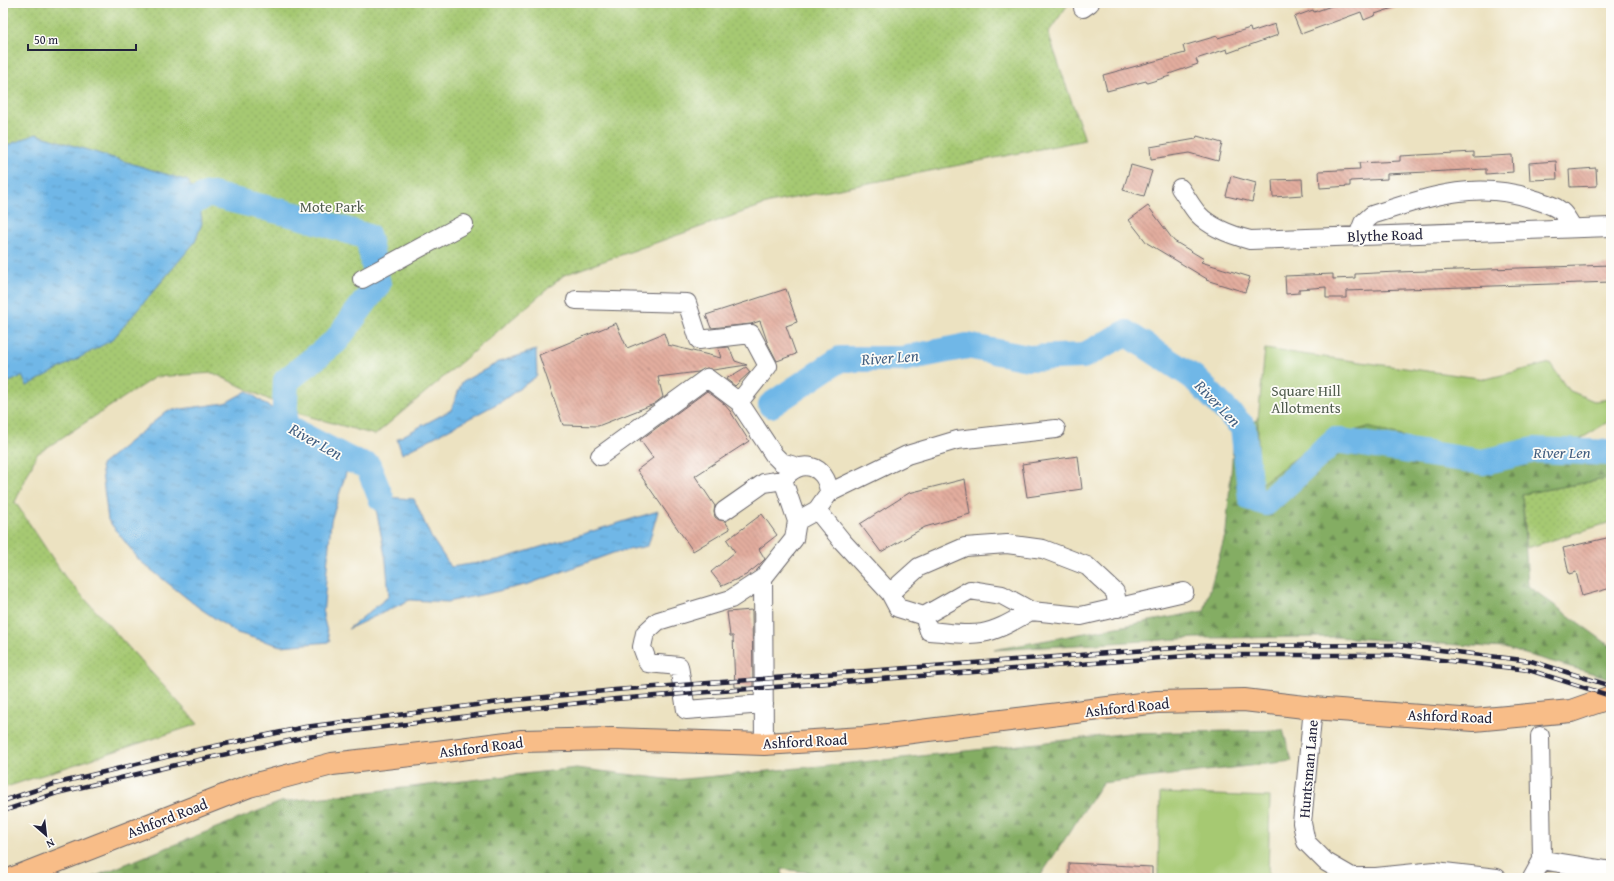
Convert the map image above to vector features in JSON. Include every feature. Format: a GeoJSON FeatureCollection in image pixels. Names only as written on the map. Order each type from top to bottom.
{"type":"FeatureCollection","features":[{"type":"Feature","properties":{"kind":"main road","name":"Ashford Road"},"geometry":{"type":"LineString","coordinates":[[14,878],[249,786],[332,764],[522,741],[612,739],[764,744],[863,738],[1156,702],[1244,700],[1313,708],[1474,720],[1571,711],[1611,697]]}},
{"type":"Feature","properties":{"kind":"street","name":"Blythe Road"},"geometry":{"type":"LineString","coordinates":[[1180,188],[1198,214],[1212,225],[1229,234],[1250,240],[1611,227]]}},
{"type":"Feature","properties":{"kind":"street"},"geometry":{"type":"LineString","coordinates":[[1358,236],[1363,223],[1372,215],[1448,193],[1489,189],[1527,197],[1550,205],[1563,213],[1573,228]]}},
{"type":"Feature","properties":{"kind":"street"},"geometry":{"type":"LineString","coordinates":[[362,279],[464,224]]}},
{"type":"Feature","properties":{"kind":"street"},"geometry":{"type":"LineString","coordinates":[[576,300],[687,303],[699,340],[751,334],[768,366],[740,402]]}},
{"type":"Feature","properties":{"kind":"street"},"geometry":{"type":"LineString","coordinates":[[600,456],[707,378],[740,402],[774,455],[781,462],[798,467],[811,467],[822,473],[827,480],[829,493]]}},
{"type":"Feature","properties":{"kind":"street"},"geometry":{"type":"LineString","coordinates":[[797,521],[817,510],[829,493],[907,454],[957,440],[1056,429]]}},
{"type":"Feature","properties":{"kind":"street"},"geometry":{"type":"LineString","coordinates":[[724,511],[764,483],[783,480],[788,473],[798,467]]}},
{"type":"Feature","properties":{"kind":"street"},"geometry":{"type":"LineString","coordinates":[[764,704],[686,710],[679,666],[648,663],[642,647],[645,633],[658,621],[731,599],[763,578],[794,539],[797,521],[783,480]]}},
{"type":"Feature","properties":{"kind":"street"},"geometry":{"type":"LineString","coordinates":[[817,510],[842,541],[890,593],[898,608],[924,616],[970,590],[1002,595],[1031,611],[1081,616],[1184,592]]}},
{"type":"Feature","properties":{"kind":"street"},"geometry":{"type":"LineString","coordinates":[[890,593],[919,567],[965,547],[1007,544],[1043,549],[1087,566],[1115,592],[1118,608]]}},
{"type":"Feature","properties":{"kind":"street"},"geometry":{"type":"LineString","coordinates":[[763,578],[764,744]]}},
{"type":"Feature","properties":{"kind":"street"},"geometry":{"type":"LineString","coordinates":[[924,616],[928,631],[982,633],[1003,626],[1031,611]]}},
{"type":"Feature","properties":{"kind":"street","name":"Huntsman Lane"},"geometry":{"type":"LineString","coordinates":[[1313,708],[1302,823],[1306,842],[1326,862],[1352,877],[1376,877],[1435,871],[1486,877]]}},
{"type":"Feature","properties":{"kind":"street"},"geometry":{"type":"LineString","coordinates":[[1532,878],[1542,860],[1540,736]]}},
{"type":"Feature","properties":{"kind":"street"},"geometry":{"type":"LineString","coordinates":[[1542,860],[1611,871]]}},
{"type":"Feature","properties":{"kind":"green space","name":"Mote Park"},"geometry":{"type":"Polygon","coordinates":[[[3,3],[1069,3],[1048,33],[1085,140],[769,203],[564,275],[375,435],[297,413],[213,373],[155,377],[37,454],[15,502],[65,577],[198,724],[3,788],[3,3]]]}},
{"type":"Feature","properties":{"kind":"green space","name":"Square Hill Allotments"},"geometry":{"type":"Polygon","coordinates":[[[1265,349],[1486,379],[1550,363],[1568,390],[1594,401],[1611,399],[1611,420],[1579,440],[1549,447],[1471,455],[1368,427],[1320,440],[1258,486],[1258,420],[1265,349]]]}},
{"type":"Feature","properties":{"kind":"green space"},"geometry":{"type":"Polygon","coordinates":[[[1258,420],[1258,486],[1320,440],[1369,427],[1573,459],[1611,454],[1611,478],[1522,494],[1528,586],[1611,645],[1611,677],[1609,678],[1504,648],[1336,637],[1196,638],[993,650],[1204,611],[1226,532],[1235,427],[1258,420]]]}},
{"type":"Feature","properties":{"kind":"green space"},"geometry":{"type":"Polygon","coordinates":[[[1611,478],[1611,522],[1527,548],[1522,494],[1611,478]]]}},
{"type":"Feature","properties":{"kind":"green space"},"geometry":{"type":"Polygon","coordinates":[[[1283,730],[1292,761],[1102,783],[1039,878],[854,878],[782,869],[783,878],[91,878],[281,802],[576,768],[674,780],[893,759],[1129,733],[1283,730]]]}},
{"type":"Feature","properties":{"kind":"green space"},"geometry":{"type":"Polygon","coordinates":[[[1160,793],[1270,797],[1268,878],[1158,878],[1160,793]]]}},
{"type":"Feature","properties":{"kind":"water"},"geometry":{"type":"Polygon","coordinates":[[[36,134],[188,181],[200,205],[202,223],[195,242],[112,340],[27,386],[22,376],[7,383],[8,387],[3,389],[3,147],[36,134]]]}},
{"type":"Feature","properties":{"kind":"water"},"geometry":{"type":"Polygon","coordinates":[[[536,350],[537,376],[502,401],[402,454],[397,439],[451,410],[462,382],[499,362],[536,350]]]}},
{"type":"Feature","properties":{"kind":"water"},"geometry":{"type":"Polygon","coordinates":[[[247,391],[277,412],[284,426],[330,449],[344,449],[350,460],[331,521],[323,616],[330,642],[281,646],[237,633],[198,607],[140,561],[108,520],[101,465],[167,411],[225,403],[247,391]]]}},
{"type":"Feature","properties":{"kind":"water"},"geometry":{"type":"Polygon","coordinates":[[[376,461],[384,497],[414,499],[431,537],[451,567],[498,560],[658,511],[648,546],[613,553],[529,584],[490,593],[447,602],[410,600],[348,629],[389,596],[386,561],[368,466],[376,461]]]}},
{"type":"Feature","properties":{"kind":"building"},"geometry":{"type":"Polygon","coordinates":[[[1340,3],[1402,3],[1402,5],[1375,14],[1376,15],[1364,20],[1361,12],[1301,34],[1294,17],[1340,3]]]}},
{"type":"Feature","properties":{"kind":"building"},"geometry":{"type":"Polygon","coordinates":[[[1275,24],[1278,35],[1228,53],[1227,49],[1196,59],[1198,64],[1169,74],[1170,76],[1147,83],[1146,81],[1107,91],[1103,75],[1185,53],[1183,46],[1217,36],[1218,38],[1250,28],[1251,32],[1275,24]]]}},
{"type":"Feature","properties":{"kind":"building"},"geometry":{"type":"Polygon","coordinates":[[[1197,136],[1222,143],[1218,161],[1189,153],[1151,159],[1150,147],[1196,139],[1197,136]]]}},
{"type":"Feature","properties":{"kind":"building"},"geometry":{"type":"Polygon","coordinates":[[[1474,152],[1474,157],[1512,155],[1513,172],[1486,174],[1486,169],[1387,174],[1387,179],[1350,181],[1350,186],[1320,188],[1319,171],[1360,169],[1359,163],[1400,161],[1400,156],[1474,152]]]}},
{"type":"Feature","properties":{"kind":"building"},"geometry":{"type":"Polygon","coordinates":[[[1556,161],[1557,179],[1530,180],[1529,163],[1556,161]]]}},
{"type":"Feature","properties":{"kind":"building"},"geometry":{"type":"Polygon","coordinates":[[[1131,165],[1152,171],[1144,196],[1123,190],[1131,165]]]}},
{"type":"Feature","properties":{"kind":"building"},"geometry":{"type":"Polygon","coordinates":[[[1596,168],[1597,186],[1570,187],[1569,170],[1596,168]]]}},
{"type":"Feature","properties":{"kind":"building"},"geometry":{"type":"Polygon","coordinates":[[[1231,176],[1256,183],[1252,202],[1226,196],[1231,176]]]}},
{"type":"Feature","properties":{"kind":"building"},"geometry":{"type":"Polygon","coordinates":[[[1302,179],[1303,195],[1273,197],[1272,180],[1302,179]]]}},
{"type":"Feature","properties":{"kind":"building"},"geometry":{"type":"Polygon","coordinates":[[[1148,206],[1174,241],[1204,259],[1201,262],[1250,277],[1245,292],[1206,280],[1207,279],[1147,243],[1129,220],[1148,206]]]}},
{"type":"Feature","properties":{"kind":"building"},"geometry":{"type":"Polygon","coordinates":[[[1611,265],[1611,282],[1346,291],[1346,298],[1326,298],[1326,287],[1299,289],[1299,293],[1286,294],[1285,276],[1333,274],[1333,279],[1355,278],[1355,274],[1611,265]]]}},
{"type":"Feature","properties":{"kind":"building"},"geometry":{"type":"Polygon","coordinates":[[[786,289],[797,322],[786,326],[796,354],[777,361],[768,344],[760,321],[751,324],[711,328],[706,315],[786,289]]]}},
{"type":"Feature","properties":{"kind":"building"},"geometry":{"type":"Polygon","coordinates":[[[616,323],[627,348],[664,333],[668,345],[721,358],[718,348],[729,347],[735,361],[747,365],[713,370],[707,368],[698,372],[658,377],[663,397],[654,404],[598,426],[563,425],[539,355],[616,323]]]}},
{"type":"Feature","properties":{"kind":"building"},"geometry":{"type":"Polygon","coordinates":[[[746,367],[750,372],[735,386],[726,379],[746,367]]]}},
{"type":"Feature","properties":{"kind":"building"},"geometry":{"type":"Polygon","coordinates":[[[707,391],[724,404],[730,411],[749,441],[695,476],[715,506],[715,517],[719,520],[725,521],[730,529],[693,551],[637,470],[653,458],[640,440],[707,391]]]}},
{"type":"Feature","properties":{"kind":"building"},"geometry":{"type":"Polygon","coordinates":[[[1078,456],[1082,489],[1027,497],[1022,464],[1078,456]]]}},
{"type":"Feature","properties":{"kind":"building"},"geometry":{"type":"Polygon","coordinates":[[[965,479],[970,514],[925,527],[881,552],[860,524],[909,493],[965,479]]]}},
{"type":"Feature","properties":{"kind":"building"},"geometry":{"type":"Polygon","coordinates":[[[762,514],[777,535],[759,549],[765,559],[746,575],[722,586],[711,572],[735,552],[727,540],[762,514]]]}},
{"type":"Feature","properties":{"kind":"building"},"geometry":{"type":"Polygon","coordinates":[[[1611,537],[1611,588],[1582,596],[1576,572],[1569,574],[1563,548],[1611,537]]]}},
{"type":"Feature","properties":{"kind":"building"},"geometry":{"type":"Polygon","coordinates":[[[752,610],[753,687],[735,687],[733,636],[730,636],[727,612],[752,610]]]}},
{"type":"Feature","properties":{"kind":"building"},"geometry":{"type":"Polygon","coordinates":[[[1069,863],[1152,867],[1152,878],[1069,878],[1069,863]]]}},
{"type":"Feature","properties":{"kind":"waterway","name":"River Len"},"geometry":{"type":"LineString","coordinates":[[197,200],[208,194],[307,218],[368,237],[378,284],[336,341],[286,381],[284,426],[350,460],[368,466],[381,498]]}},
{"type":"Feature","properties":{"kind":"waterway","name":"River Len"},"geometry":{"type":"LineString","coordinates":[[771,405],[840,359],[902,359],[967,346],[1028,358],[1083,356],[1126,333],[1193,377],[1243,427],[1251,498],[1266,503],[1335,440],[1483,462],[1534,450],[1611,453]]}},
{"type":"Feature","properties":{"kind":"railway"},"geometry":{"type":"LineString","coordinates":[[3,801],[54,784],[178,754],[305,727],[515,700],[615,690],[1201,646],[1399,645],[1531,661],[1611,686]]}},
{"type":"Feature","properties":{"kind":"railway"},"geometry":{"type":"LineString","coordinates":[[3,811],[57,793],[180,764],[307,737],[516,710],[616,699],[1200,655],[1398,655],[1529,670],[1611,696]]}}]}
